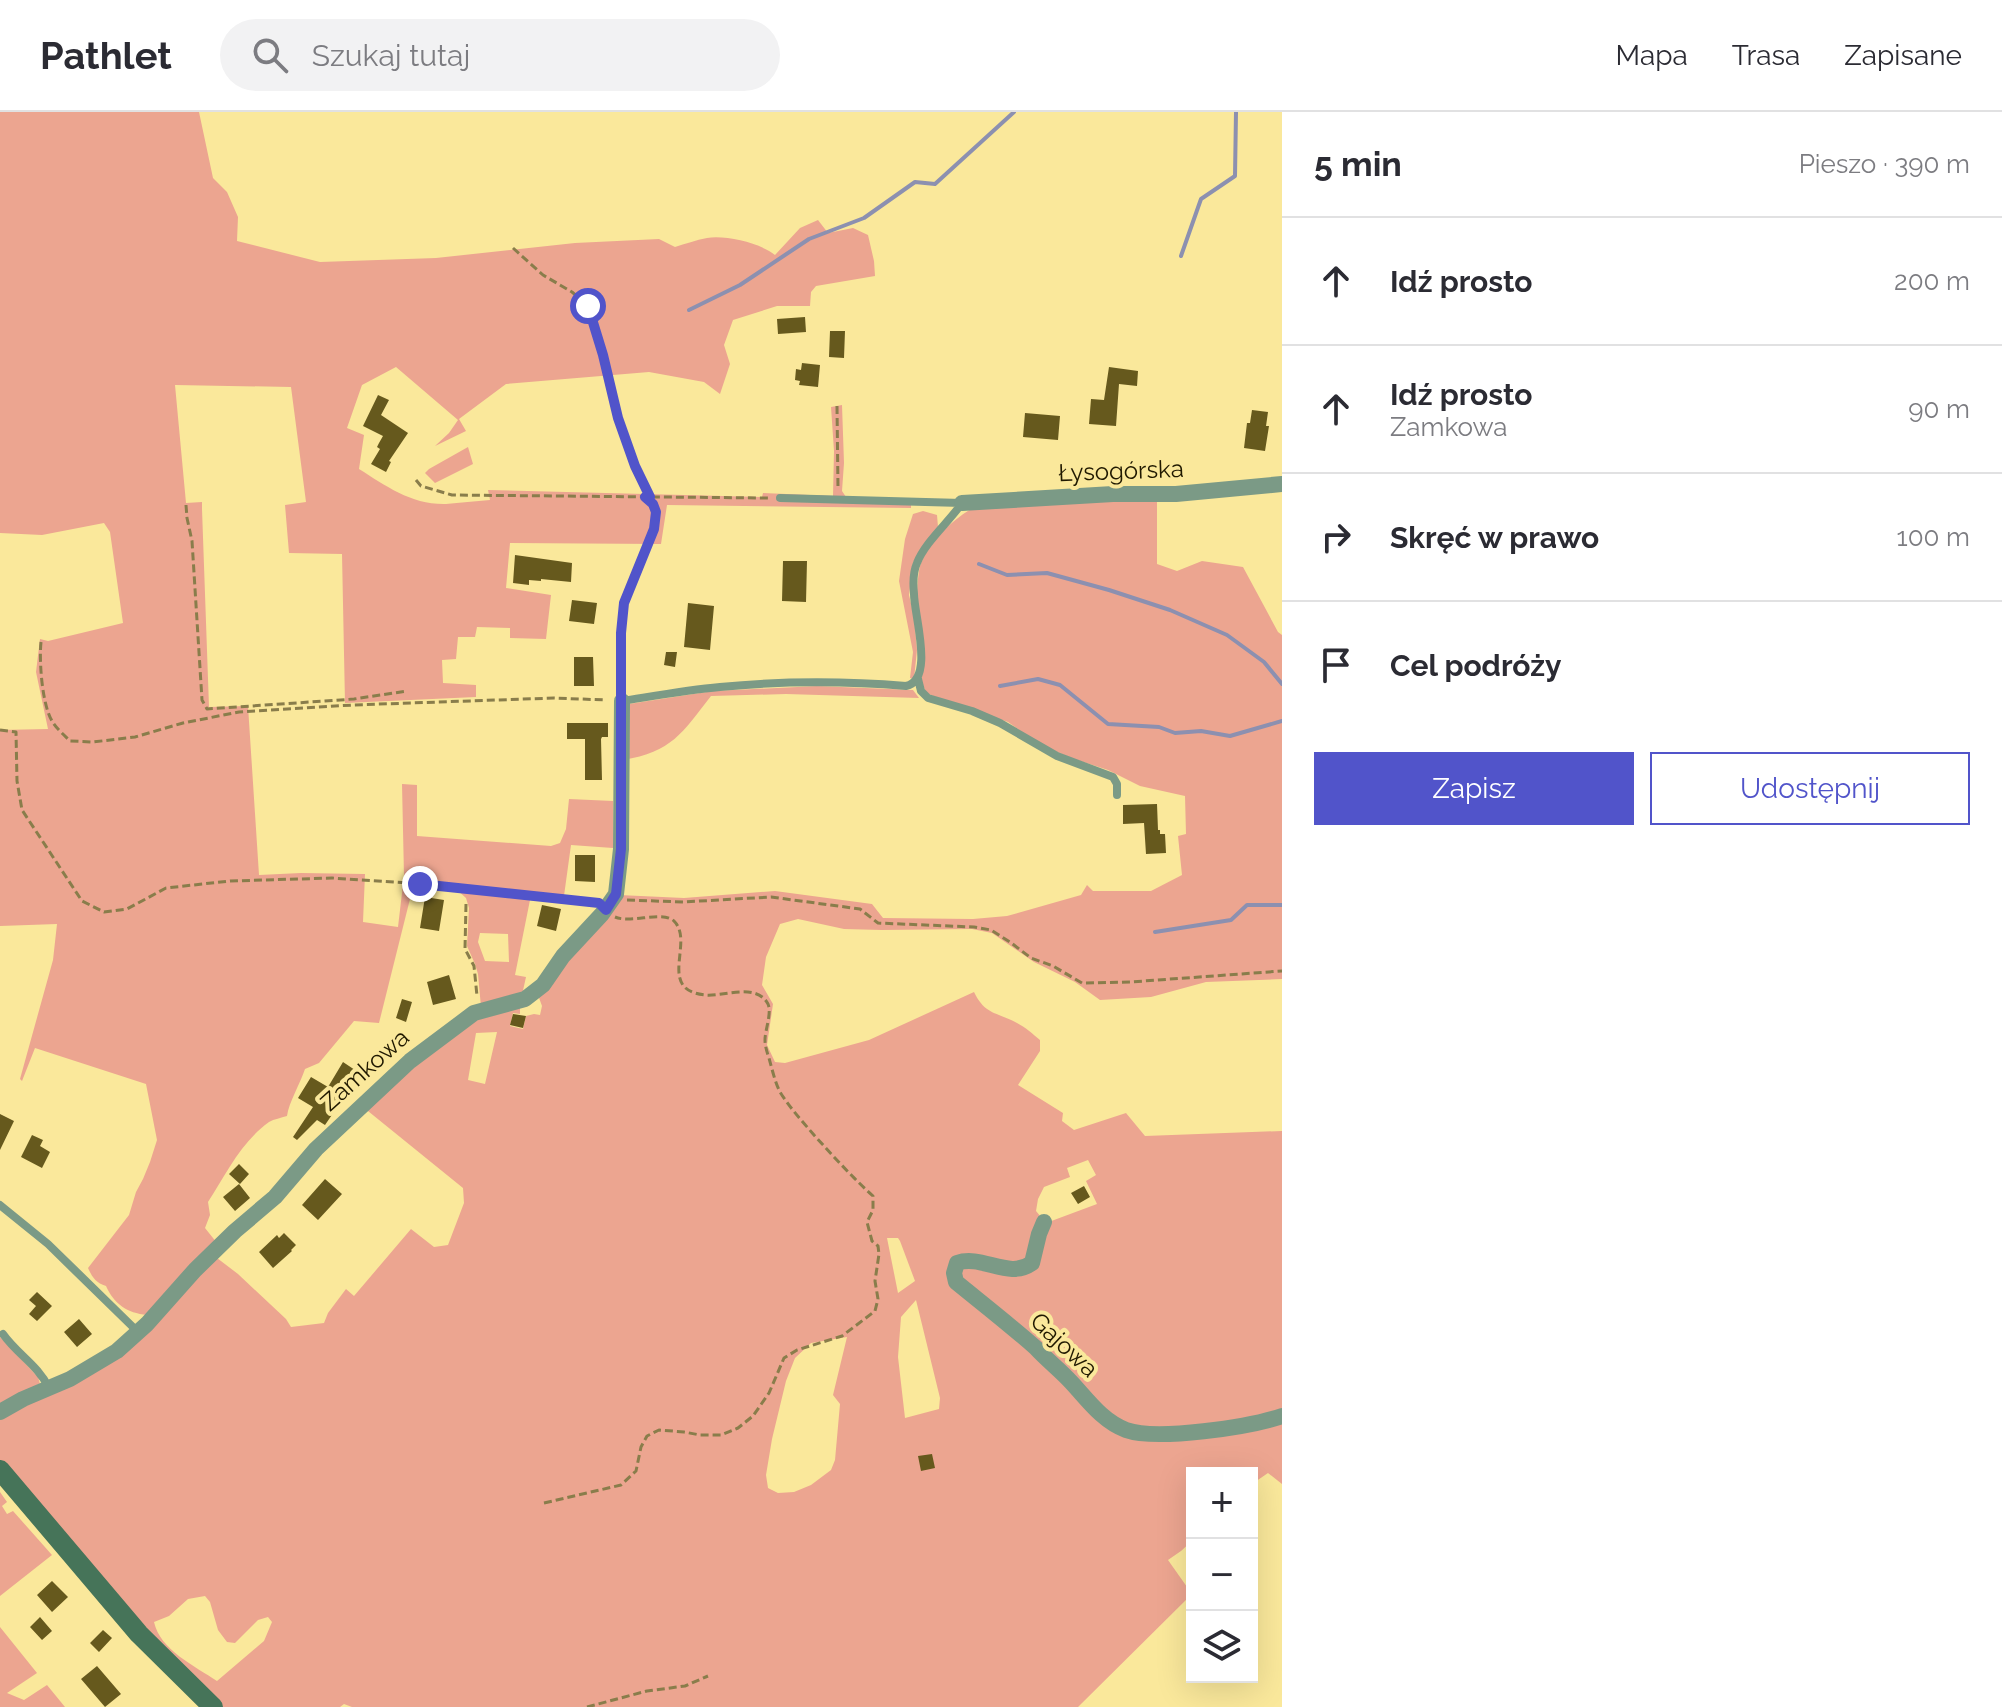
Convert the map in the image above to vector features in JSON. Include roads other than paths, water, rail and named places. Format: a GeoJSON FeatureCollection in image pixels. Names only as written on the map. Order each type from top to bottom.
{"type":"FeatureCollection","features":[{"type":"Feature","properties":{"kind":"street","name":"Łysogórska"},"geometry":{"type":"LineString","coordinates":[[962,503],[1113,494],[1176,494],[1282,484]]}},
{"type":"Feature","properties":{"kind":"street","name":"Zamkowa"},"geometry":{"type":"LineString","coordinates":[[0,1412],[70,1379],[117,1351],[147,1324],[235,1231],[275,1197],[316,1149],[410,1061],[477,1012],[525,999],[543,985],[563,956],[616,894],[621,849],[622,701]]}},
{"type":"Feature","properties":{"kind":"street","name":"Gajowa"},"geometry":{"type":"LineString","coordinates":[[1044,1222],[1032,1263],[1023,1269],[1012,1270],[965,1260],[957,1263],[954,1273],[956,1282],[1032,1345],[1104,1417],[1125,1430],[1146,1434],[1239,1427],[1282,1416]]}},
{"type":"Feature","properties":{"kind":"street"},"geometry":{"type":"LineString","coordinates":[[0,1470],[139,1634],[213,1707]]}},
{"type":"Feature","properties":{"kind":"lane"},"geometry":{"type":"LineString","coordinates":[[780,498],[962,503]]}},
{"type":"Feature","properties":{"kind":"lane"},"geometry":{"type":"LineString","coordinates":[[624,603],[622,701],[718,687],[855,683],[913,685],[921,667],[913,597],[917,562],[962,503]]}},
{"type":"Feature","properties":{"kind":"lane"},"geometry":{"type":"LineString","coordinates":[[918,679],[921,691],[928,698],[972,711],[1000,723],[1057,756],[1113,777],[1117,795]]}},
{"type":"Feature","properties":{"kind":"lane"},"geometry":{"type":"LineString","coordinates":[[0,1205],[48,1244],[138,1332]]}},
{"type":"Feature","properties":{"kind":"lane"},"geometry":{"type":"LineString","coordinates":[[3,1334],[36,1367],[49,1388]]}},
{"type":"Feature","properties":{"kind":"waterway"},"geometry":{"type":"LineString","coordinates":[[689,310],[740,285],[809,239],[864,218],[915,182],[935,184],[1014,112]]}},
{"type":"Feature","properties":{"kind":"waterway"},"geometry":{"type":"LineString","coordinates":[[1181,256],[1201,199],[1235,176],[1236,112]]}},
{"type":"Feature","properties":{"kind":"waterway"},"geometry":{"type":"LineString","coordinates":[[979,564],[1007,575],[1047,573],[1170,610],[1227,635],[1264,662],[1282,684]]}},
{"type":"Feature","properties":{"kind":"waterway"},"geometry":{"type":"LineString","coordinates":[[1000,686],[1038,679],[1060,685],[1108,724],[1159,727],[1175,733],[1201,731],[1230,736],[1282,721]]}},
{"type":"Feature","properties":{"kind":"waterway"},"geometry":{"type":"LineString","coordinates":[[1155,932],[1231,920],[1247,905],[1282,905]]}}]}
